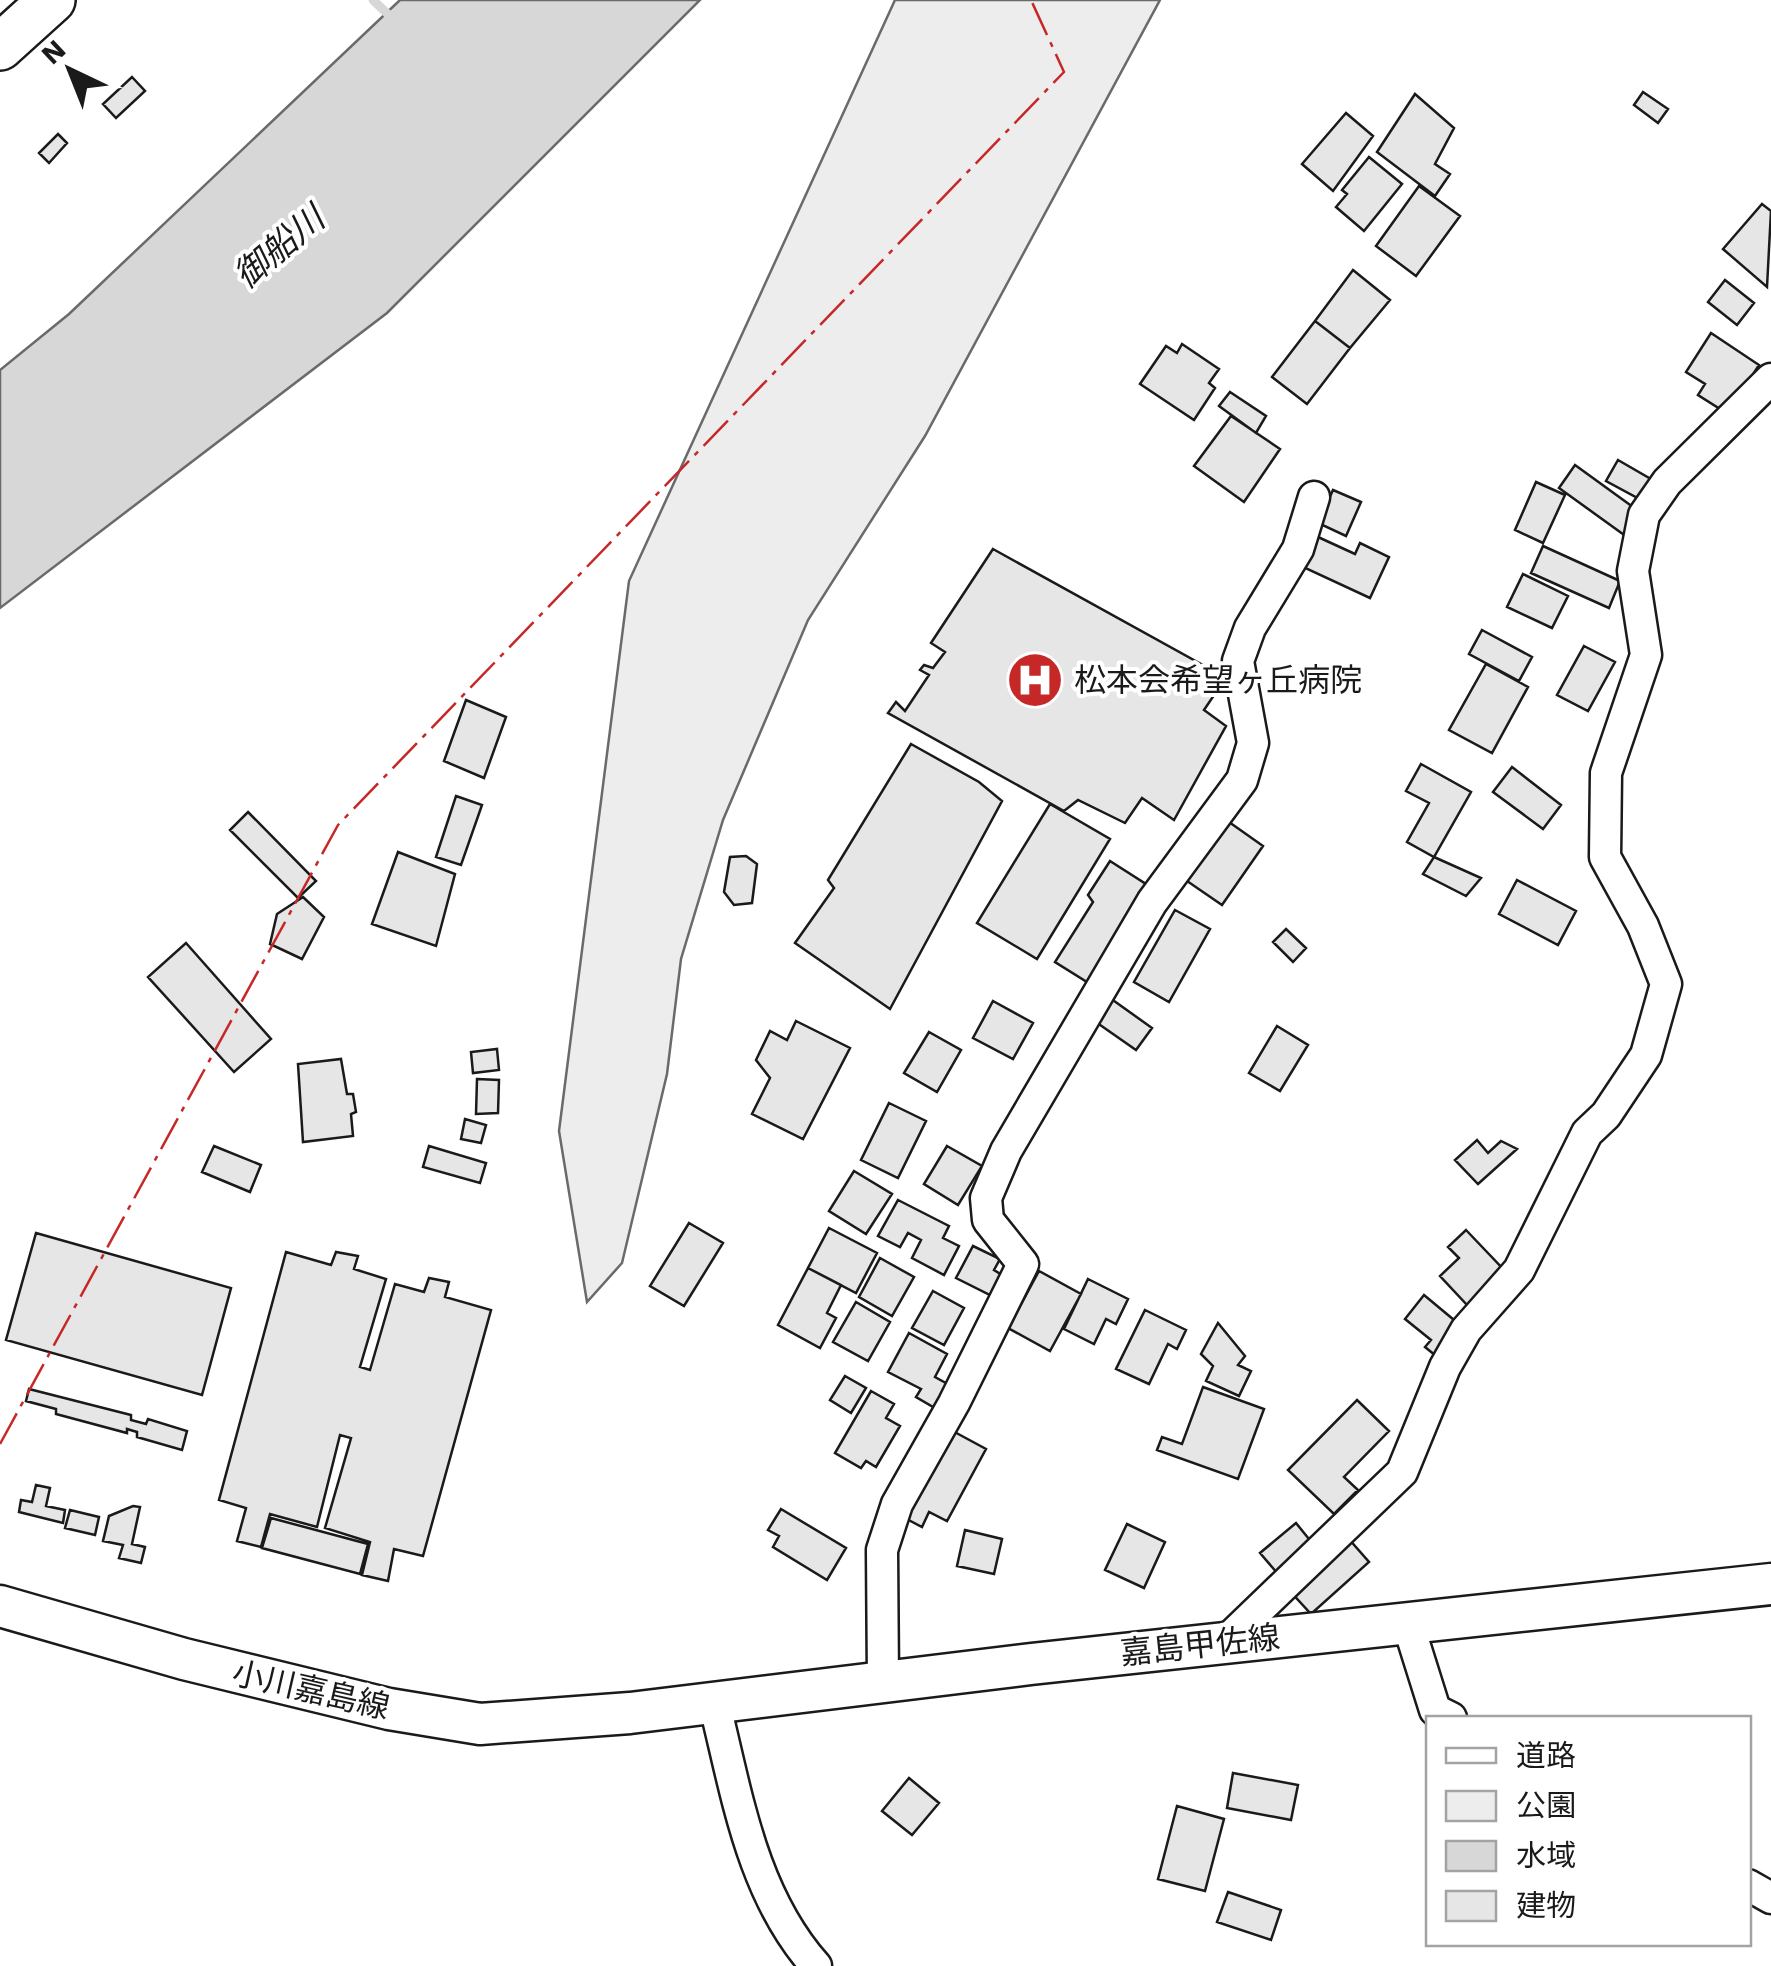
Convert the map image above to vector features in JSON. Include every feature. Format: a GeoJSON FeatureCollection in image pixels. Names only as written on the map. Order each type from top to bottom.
{"type":"FeatureCollection","features":[{"type":"Feature","properties":{"kind":"main road","name":"嘉島甲佐線"},"geometry":{"type":"LineString","coordinates":[[630,1713],[1226,1642],[1771,1584]]}},
{"type":"Feature","properties":{"kind":"main road","name":"小川嘉島線"},"geometry":{"type":"LineString","coordinates":[[0,1606],[184,1659],[389,1709],[480,1724],[630,1713]]}},
{"type":"Feature","properties":{"kind":"street"},"geometry":{"type":"LineString","coordinates":[[1226,1642],[1402,1472],[1466,1330],[1520,1270],[1587,1133],[1606,1115],[1646,1056],[1666,984],[1643,926],[1605,857],[1606,774],[1646,655],[1633,570],[1644,514],[1667,482],[1771,379]]}},
{"type":"Feature","properties":{"kind":"street"},"geometry":{"type":"LineString","coordinates":[[884,1683],[882,1550],[892,1520],[1024,1264],[988,1220],[986,1198],[1006,1151],[1152,902],[1242,780],[1253,743],[1238,661],[1250,628],[1298,549],[1314,496]]}},
{"type":"Feature","properties":{"kind":"street"},"geometry":{"type":"LineString","coordinates":[[1408,1624],[1436,1710],[1447,1716]]}},
{"type":"Feature","properties":{"kind":"street"},"geometry":{"type":"LineString","coordinates":[[714,1702],[767,1896],[790,1937],[816,1966]]}},
{"type":"Feature","properties":{"kind":"green space"},"geometry":{"type":"Polygon","coordinates":[[[895,0],[1160,0],[925,436],[808,620],[723,820],[681,959],[667,1074],[622,1263],[587,1302],[559,1131],[629,581],[895,0]]]}},
{"type":"Feature","properties":{"kind":"water","name":"御船川"},"geometry":{"type":"Polygon","coordinates":[[[400,0],[700,0],[387,313],[0,608],[0,370],[69,314],[400,0]]]}},
{"type":"Feature","properties":{"kind":"building"},"geometry":{"type":"Polygon","coordinates":[[[132,77],[145,91],[116,118],[103,104],[132,77]]]}},
{"type":"Feature","properties":{"kind":"building"},"geometry":{"type":"Polygon","coordinates":[[[1643,92],[1668,109],[1658,123],[1634,105],[1643,92]]]}},
{"type":"Feature","properties":{"kind":"building"},"geometry":{"type":"Polygon","coordinates":[[[1415,94],[1454,128],[1435,164],[1450,174],[1435,196],[1377,152],[1415,94]]]}},
{"type":"Feature","properties":{"kind":"building"},"geometry":{"type":"Polygon","coordinates":[[[1346,113],[1373,136],[1333,191],[1302,164],[1346,113]]]}},
{"type":"Feature","properties":{"kind":"building"},"geometry":{"type":"Polygon","coordinates":[[[58,134],[67,143],[49,163],[39,153],[58,134]]]}},
{"type":"Feature","properties":{"kind":"building"},"geometry":{"type":"Polygon","coordinates":[[[1369,157],[1402,184],[1364,231],[1336,207],[1347,194],[1342,190],[1369,157]]]}},
{"type":"Feature","properties":{"kind":"building"},"geometry":{"type":"Polygon","coordinates":[[[1419,186],[1460,216],[1416,276],[1376,246],[1419,186]]]}},
{"type":"Feature","properties":{"kind":"building"},"geometry":{"type":"Polygon","coordinates":[[[1762,204],[1771,211],[1767,287],[1723,249],[1762,204]]]}},
{"type":"Feature","properties":{"kind":"building"},"geometry":{"type":"Polygon","coordinates":[[[1353,270],[1390,300],[1350,348],[1315,321],[1353,270]]]}},
{"type":"Feature","properties":{"kind":"building"},"geometry":{"type":"Polygon","coordinates":[[[1725,280],[1754,303],[1737,325],[1708,302],[1725,280]]]}},
{"type":"Feature","properties":{"kind":"building"},"geometry":{"type":"Polygon","coordinates":[[[1315,321],[1350,348],[1307,404],[1272,377],[1315,321]]]}},
{"type":"Feature","properties":{"kind":"building"},"geometry":{"type":"Polygon","coordinates":[[[1711,333],[1759,365],[1728,414],[1698,395],[1705,384],[1686,372],[1711,333]]]}},
{"type":"Feature","properties":{"kind":"building"},"geometry":{"type":"Polygon","coordinates":[[[1182,344],[1219,369],[1209,383],[1215,388],[1194,420],[1140,384],[1166,346],[1177,353],[1182,344]]]}},
{"type":"Feature","properties":{"kind":"building"},"geometry":{"type":"Polygon","coordinates":[[[1230,392],[1266,416],[1256,433],[1219,406],[1230,392]]]}},
{"type":"Feature","properties":{"kind":"building"},"geometry":{"type":"Polygon","coordinates":[[[1231,416],[1280,449],[1244,502],[1194,466],[1231,416]]]}},
{"type":"Feature","properties":{"kind":"building"},"geometry":{"type":"Polygon","coordinates":[[[1618,460],[1656,482],[1645,502],[1606,481],[1618,460]]]}},
{"type":"Feature","properties":{"kind":"building"},"geometry":{"type":"Polygon","coordinates":[[[1575,465],[1644,515],[1627,537],[1559,488],[1575,465]]]}},
{"type":"Feature","properties":{"kind":"building"},"geometry":{"type":"Polygon","coordinates":[[[1536,482],[1565,495],[1543,543],[1515,530],[1536,482]]]}},
{"type":"Feature","properties":{"kind":"building"},"geometry":{"type":"Polygon","coordinates":[[[1333,490],[1361,502],[1346,536],[1318,523],[1333,490]]]}},
{"type":"Feature","properties":{"kind":"building"},"geometry":{"type":"Polygon","coordinates":[[[1318,537],[1355,554],[1360,543],[1389,557],[1370,598],[1303,567],[1318,537]]]}},
{"type":"Feature","properties":{"kind":"building"},"geometry":{"type":"Polygon","coordinates":[[[1543,546],[1620,581],[1609,608],[1531,573],[1543,546]]]}},
{"type":"Feature","properties":{"kind":"building"},"geometry":{"type":"Polygon","coordinates":[[[993,549],[1210,669],[1223,682],[1204,710],[1226,726],[1174,820],[1142,798],[1125,823],[1078,800],[1064,811],[888,713],[896,702],[905,711],[929,675],[920,670],[924,665],[933,668],[945,652],[931,643],[993,549]]]}},
{"type":"Feature","properties":{"kind":"building"},"geometry":{"type":"Polygon","coordinates":[[[1523,574],[1568,596],[1552,628],[1507,607],[1523,574]]]}},
{"type":"Feature","properties":{"kind":"building"},"geometry":{"type":"Polygon","coordinates":[[[1482,630],[1532,657],[1519,681],[1469,654],[1482,630]]]}},
{"type":"Feature","properties":{"kind":"building"},"geometry":{"type":"Polygon","coordinates":[[[1584,646],[1615,662],[1588,711],[1557,695],[1584,646]]]}},
{"type":"Feature","properties":{"kind":"building"},"geometry":{"type":"Polygon","coordinates":[[[1486,664],[1528,687],[1492,753],[1449,730],[1486,664]]]}},
{"type":"Feature","properties":{"kind":"building"},"geometry":{"type":"Polygon","coordinates":[[[466,700],[506,717],[484,778],[444,761],[466,700]]]}},
{"type":"Feature","properties":{"kind":"building"},"geometry":{"type":"Polygon","coordinates":[[[911,744],[979,782],[1002,801],[890,1009],[795,943],[834,888],[828,880],[911,744]]]}},
{"type":"Feature","properties":{"kind":"building"},"geometry":{"type":"Polygon","coordinates":[[[1421,764],[1471,792],[1434,857],[1407,842],[1429,803],[1406,791],[1421,764]]]}},
{"type":"Feature","properties":{"kind":"building"},"geometry":{"type":"Polygon","coordinates":[[[1512,767],[1561,805],[1543,829],[1493,792],[1512,767]]]}},
{"type":"Feature","properties":{"kind":"building"},"geometry":{"type":"Polygon","coordinates":[[[456,796],[482,805],[461,865],[436,857],[456,796]]]}},
{"type":"Feature","properties":{"kind":"building"},"geometry":{"type":"Polygon","coordinates":[[[1050,804],[1110,839],[1037,959],[977,923],[1050,804]]]}},
{"type":"Feature","properties":{"kind":"building"},"geometry":{"type":"Polygon","coordinates":[[[248,812],[316,881],[298,898],[230,830],[248,812]]]}},
{"type":"Feature","properties":{"kind":"building"},"geometry":{"type":"Polygon","coordinates":[[[1229,822],[1263,846],[1222,905],[1187,881],[1229,822]]]}},
{"type":"Feature","properties":{"kind":"building"},"geometry":{"type":"Polygon","coordinates":[[[398,852],[455,874],[436,946],[372,924],[398,852]]]}},
{"type":"Feature","properties":{"kind":"building"},"geometry":{"type":"Polygon","coordinates":[[[746,856],[757,864],[752,903],[734,905],[724,892],[730,857],[746,856]]]}},
{"type":"Feature","properties":{"kind":"building"},"geometry":{"type":"Polygon","coordinates":[[[1434,857],[1481,878],[1466,896],[1423,874],[1434,857]]]}},
{"type":"Feature","properties":{"kind":"building"},"geometry":{"type":"Polygon","coordinates":[[[1110,861],[1149,886],[1087,982],[1055,962],[1093,902],[1088,895],[1110,861]]]}},
{"type":"Feature","properties":{"kind":"building"},"geometry":{"type":"Polygon","coordinates":[[[1517,880],[1576,911],[1558,945],[1499,914],[1517,880]]]}},
{"type":"Feature","properties":{"kind":"building"},"geometry":{"type":"Polygon","coordinates":[[[303,897],[324,917],[302,959],[270,944],[277,914],[303,897]]]}},
{"type":"Feature","properties":{"kind":"building"},"geometry":{"type":"Polygon","coordinates":[[[1175,910],[1210,929],[1169,1002],[1134,982],[1175,910]]]}},
{"type":"Feature","properties":{"kind":"building"},"geometry":{"type":"Polygon","coordinates":[[[1286,929],[1306,948],[1293,962],[1273,942],[1286,929]]]}},
{"type":"Feature","properties":{"kind":"building"},"geometry":{"type":"Polygon","coordinates":[[[186,943],[271,1039],[234,1072],[148,977],[186,943]]]}},
{"type":"Feature","properties":{"kind":"building"},"geometry":{"type":"Polygon","coordinates":[[[1110,998],[1152,1028],[1136,1050],[1093,1020],[1110,998]]]}},
{"type":"Feature","properties":{"kind":"building"},"geometry":{"type":"Polygon","coordinates":[[[993,1001],[1033,1023],[1013,1059],[973,1038],[993,1001]]]}},
{"type":"Feature","properties":{"kind":"building"},"geometry":{"type":"Polygon","coordinates":[[[796,1021],[850,1048],[803,1139],[752,1114],[770,1078],[756,1060],[770,1031],[787,1040],[796,1021]]]}},
{"type":"Feature","properties":{"kind":"building"},"geometry":{"type":"Polygon","coordinates":[[[1277,1026],[1308,1045],[1280,1091],[1249,1073],[1277,1026]]]}},
{"type":"Feature","properties":{"kind":"building"},"geometry":{"type":"Polygon","coordinates":[[[929,1032],[961,1050],[937,1092],[904,1073],[929,1032]]]}},
{"type":"Feature","properties":{"kind":"building"},"geometry":{"type":"Polygon","coordinates":[[[497,1049],[499,1070],[473,1073],[471,1052],[497,1049]]]}},
{"type":"Feature","properties":{"kind":"building"},"geometry":{"type":"Polygon","coordinates":[[[341,1059],[347,1094],[353,1094],[356,1112],[351,1114],[353,1136],[303,1142],[298,1064],[341,1059]]]}},
{"type":"Feature","properties":{"kind":"building"},"geometry":{"type":"Polygon","coordinates":[[[477,1079],[499,1080],[498,1113],[476,1114],[477,1079]]]}},
{"type":"Feature","properties":{"kind":"building"},"geometry":{"type":"Polygon","coordinates":[[[889,1103],[926,1121],[898,1178],[861,1160],[889,1103]]]}},
{"type":"Feature","properties":{"kind":"building"},"geometry":{"type":"Polygon","coordinates":[[[465,1119],[486,1125],[481,1143],[461,1139],[465,1119]]]}},
{"type":"Feature","properties":{"kind":"building"},"geometry":{"type":"Polygon","coordinates":[[[1477,1140],[1488,1153],[1501,1141],[1517,1149],[1478,1184],[1455,1160],[1477,1140]]]}},
{"type":"Feature","properties":{"kind":"building"},"geometry":{"type":"Polygon","coordinates":[[[214,1146],[261,1165],[250,1192],[202,1172],[214,1146]]]}},
{"type":"Feature","properties":{"kind":"building"},"geometry":{"type":"Polygon","coordinates":[[[429,1146],[486,1163],[480,1183],[423,1167],[429,1146]]]}},
{"type":"Feature","properties":{"kind":"building"},"geometry":{"type":"Polygon","coordinates":[[[947,1146],[982,1166],[958,1205],[924,1184],[947,1146]]]}},
{"type":"Feature","properties":{"kind":"building"},"geometry":{"type":"Polygon","coordinates":[[[854,1171],[892,1194],[866,1234],[829,1211],[854,1171]]]}},
{"type":"Feature","properties":{"kind":"building"},"geometry":{"type":"Polygon","coordinates":[[[898,1200],[949,1226],[943,1238],[959,1246],[944,1275],[912,1258],[921,1240],[908,1233],[900,1247],[878,1236],[898,1200]]]}},
{"type":"Feature","properties":{"kind":"building"},"geometry":{"type":"Polygon","coordinates":[[[689,1223],[723,1243],[684,1306],[650,1286],[689,1223]]]}},
{"type":"Feature","properties":{"kind":"building"},"geometry":{"type":"Polygon","coordinates":[[[829,1228],[877,1253],[856,1293],[808,1268],[829,1228]]]}},
{"type":"Feature","properties":{"kind":"building"},"geometry":{"type":"Polygon","coordinates":[[[1466,1230],[1505,1271],[1468,1306],[1440,1276],[1459,1258],[1448,1247],[1466,1230]]]}},
{"type":"Feature","properties":{"kind":"building"},"geometry":{"type":"Polygon","coordinates":[[[36,1233],[231,1288],[202,1395],[6,1340],[36,1233]]]}},
{"type":"Feature","properties":{"kind":"building"},"geometry":{"type":"Polygon","coordinates":[[[973,1246],[1000,1259],[994,1270],[1002,1275],[992,1296],[956,1278],[973,1246]]]}},
{"type":"Feature","properties":{"kind":"building"},"geometry":{"type":"Polygon","coordinates":[[[286,1252],[331,1265],[336,1252],[358,1256],[354,1269],[386,1279],[360,1367],[370,1370],[395,1284],[424,1292],[429,1278],[449,1282],[445,1297],[491,1310],[423,1556],[394,1549],[388,1581],[362,1575],[370,1542],[325,1528],[351,1438],[340,1435],[317,1527],[270,1514],[261,1547],[237,1541],[246,1508],[219,1500],[286,1252]]]}},
{"type":"Feature","properties":{"kind":"building"},"geometry":{"type":"Polygon","coordinates":[[[880,1258],[914,1277],[892,1316],[859,1297],[880,1258]]]}},
{"type":"Feature","properties":{"kind":"building"},"geometry":{"type":"Polygon","coordinates":[[[808,1268],[841,1285],[827,1313],[836,1318],[820,1348],[778,1325],[808,1268]]]}},
{"type":"Feature","properties":{"kind":"building"},"geometry":{"type":"Polygon","coordinates":[[[1039,1271],[1081,1294],[1050,1351],[1008,1328],[1039,1271]]]}},
{"type":"Feature","properties":{"kind":"building"},"geometry":{"type":"Polygon","coordinates":[[[1088,1279],[1128,1299],[1116,1324],[1106,1319],[1094,1344],[1064,1329],[1088,1279]]]}},
{"type":"Feature","properties":{"kind":"building"},"geometry":{"type":"Polygon","coordinates":[[[933,1291],[964,1308],[944,1345],[912,1328],[933,1291]]]}},
{"type":"Feature","properties":{"kind":"building"},"geometry":{"type":"Polygon","coordinates":[[[1424,1295],[1466,1330],[1441,1360],[1425,1347],[1431,1340],[1405,1319],[1424,1295]]]}},
{"type":"Feature","properties":{"kind":"building"},"geometry":{"type":"Polygon","coordinates":[[[856,1302],[890,1322],[868,1361],[833,1342],[856,1302]]]}},
{"type":"Feature","properties":{"kind":"building"},"geometry":{"type":"Polygon","coordinates":[[[1145,1310],[1186,1330],[1177,1349],[1168,1344],[1149,1384],[1116,1369],[1145,1310]]]}},
{"type":"Feature","properties":{"kind":"building"},"geometry":{"type":"Polygon","coordinates":[[[1218,1323],[1245,1356],[1238,1365],[1251,1371],[1239,1396],[1206,1381],[1213,1366],[1201,1354],[1218,1323]]]}},
{"type":"Feature","properties":{"kind":"building"},"geometry":{"type":"Polygon","coordinates":[[[909,1333],[947,1354],[935,1377],[953,1387],[940,1411],[916,1397],[921,1389],[888,1372],[909,1333]]]}},
{"type":"Feature","properties":{"kind":"building"},"geometry":{"type":"Polygon","coordinates":[[[845,1376],[866,1388],[851,1413],[830,1400],[845,1376]]]}},
{"type":"Feature","properties":{"kind":"building"},"geometry":{"type":"Polygon","coordinates":[[[1203,1387],[1264,1409],[1238,1479],[1157,1450],[1162,1437],[1182,1444],[1203,1387]]]}},
{"type":"Feature","properties":{"kind":"building"},"geometry":{"type":"Polygon","coordinates":[[[29,1389],[131,1415],[131,1420],[146,1424],[148,1419],[187,1431],[182,1450],[137,1437],[137,1432],[127,1429],[127,1433],[56,1414],[56,1409],[26,1401],[29,1389]]]}},
{"type":"Feature","properties":{"kind":"building"},"geometry":{"type":"Polygon","coordinates":[[[871,1391],[894,1404],[886,1418],[900,1426],[876,1467],[866,1461],[861,1468],[835,1453],[871,1391]]]}},
{"type":"Feature","properties":{"kind":"building"},"geometry":{"type":"Polygon","coordinates":[[[1357,1400],[1389,1431],[1344,1477],[1358,1490],[1334,1514],[1288,1470],[1357,1400]]]}},
{"type":"Feature","properties":{"kind":"building"},"geometry":{"type":"Polygon","coordinates":[[[949,1429],[986,1449],[947,1521],[929,1512],[922,1527],[901,1516],[949,1429]]]}},
{"type":"Feature","properties":{"kind":"building"},"geometry":{"type":"Polygon","coordinates":[[[36,1485],[50,1488],[46,1506],[65,1510],[63,1523],[19,1512],[21,1500],[32,1502],[36,1485]]]}},
{"type":"Feature","properties":{"kind":"building"},"geometry":{"type":"Polygon","coordinates":[[[140,1507],[132,1544],[145,1547],[141,1563],[119,1558],[123,1545],[103,1541],[109,1516],[140,1507]]]}},
{"type":"Feature","properties":{"kind":"building"},"geometry":{"type":"Polygon","coordinates":[[[781,1509],[846,1548],[827,1580],[773,1547],[779,1536],[768,1530],[781,1509]]]}},
{"type":"Feature","properties":{"kind":"building"},"geometry":{"type":"Polygon","coordinates":[[[70,1510],[99,1517],[95,1535],[65,1528],[70,1510]]]}},
{"type":"Feature","properties":{"kind":"building"},"geometry":{"type":"Polygon","coordinates":[[[271,1518],[368,1544],[360,1574],[262,1548],[271,1518]]]}},
{"type":"Feature","properties":{"kind":"building"},"geometry":{"type":"Polygon","coordinates":[[[1296,1523],[1313,1544],[1278,1574],[1260,1553],[1296,1523]]]}},
{"type":"Feature","properties":{"kind":"building"},"geometry":{"type":"Polygon","coordinates":[[[1127,1524],[1165,1542],[1144,1588],[1105,1570],[1127,1524]]]}},
{"type":"Feature","properties":{"kind":"building"},"geometry":{"type":"Polygon","coordinates":[[[965,1530],[1002,1539],[994,1574],[957,1566],[965,1530]]]}},
{"type":"Feature","properties":{"kind":"building"},"geometry":{"type":"Polygon","coordinates":[[[1348,1538],[1369,1562],[1311,1614],[1289,1590],[1348,1538]]]}},
{"type":"Feature","properties":{"kind":"building"},"geometry":{"type":"Polygon","coordinates":[[[1233,1773],[1298,1785],[1291,1820],[1227,1808],[1233,1773]]]}},
{"type":"Feature","properties":{"kind":"building"},"geometry":{"type":"Polygon","coordinates":[[[909,1778],[939,1803],[912,1835],[882,1811],[909,1778]]]}},
{"type":"Feature","properties":{"kind":"building"},"geometry":{"type":"Polygon","coordinates":[[[1177,1806],[1224,1819],[1205,1891],[1158,1879],[1177,1806]]]}},
{"type":"Feature","properties":{"kind":"building"},"geometry":{"type":"Polygon","coordinates":[[[1228,1892],[1281,1910],[1271,1940],[1217,1922],[1228,1892]]]}},
{"type":"Feature","properties":{"kind":"waterway"},"geometry":{"type":"LineString","coordinates":[[373,0],[394,20]]}},
{"type":"Feature","properties":{"kind":"power"},"geometry":{"type":"LineString","coordinates":[[0,1444],[338,825],[1064,72],[1031,0]]}},
{"type":"Feature","properties":{"kind":"place","name":"松本会希望ヶ丘病院"},"geometry":{"type":"Point","coordinates":[1035,680]}}]}
